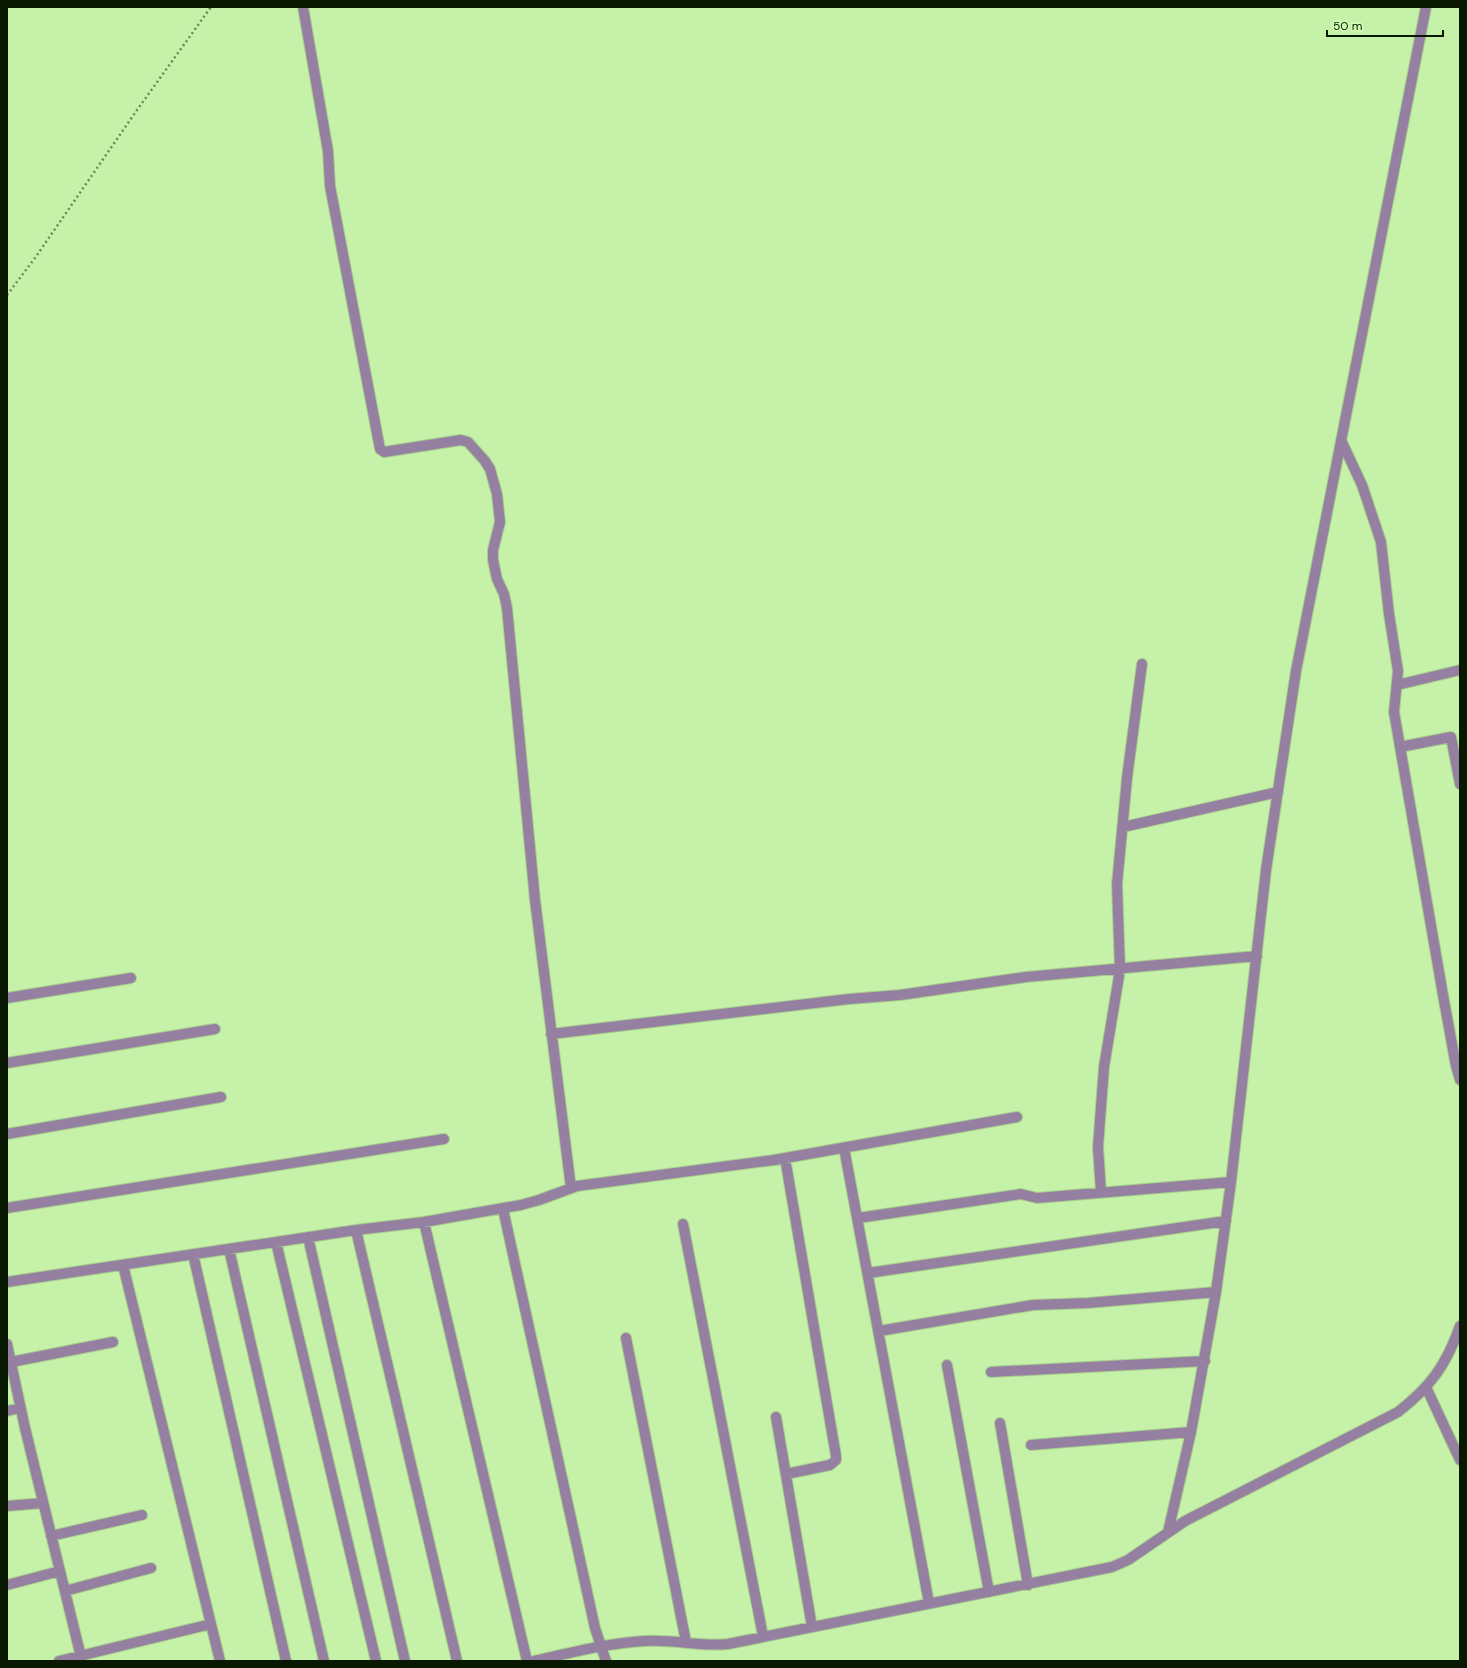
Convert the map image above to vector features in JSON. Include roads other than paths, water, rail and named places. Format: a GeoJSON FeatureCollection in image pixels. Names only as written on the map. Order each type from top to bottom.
{"type":"FeatureCollection","features":[{"type":"Feature","properties":{"kind":"street"},"geometry":{"type":"LineString","coordinates":[[303,7],[328,151],[330,186],[380,449],[384,452],[461,440],[468,442],[488,465],[497,494],[500,522],[493,560],[497,579],[504,594],[507,608],[535,900],[571,1188]]}},
{"type":"Feature","properties":{"kind":"street"},"geometry":{"type":"LineString","coordinates":[[1168,1532],[1191,1432],[1205,1361],[1216,1292],[1231,1182],[1266,870],[1296,671],[1426,7]]}},
{"type":"Feature","properties":{"kind":"street"},"geometry":{"type":"LineString","coordinates":[[1341,440],[1362,485],[1381,542],[1389,614],[1398,671],[1394,712],[1443,995],[1460,1080]]}},
{"type":"Feature","properties":{"kind":"street"},"geometry":{"type":"LineString","coordinates":[[1101,1192],[1098,1147],[1104,1067],[1120,970],[1117,884],[1127,778],[1142,664]]}},
{"type":"Feature","properties":{"kind":"street"},"geometry":{"type":"LineString","coordinates":[[1397,686],[1460,670]]}},
{"type":"Feature","properties":{"kind":"street"},"geometry":{"type":"LineString","coordinates":[[1400,747],[1455,736],[1460,784]]}},
{"type":"Feature","properties":{"kind":"street"},"geometry":{"type":"LineString","coordinates":[[1122,827],[1278,792]]}},
{"type":"Feature","properties":{"kind":"street"},"geometry":{"type":"LineString","coordinates":[[551,1034],[849,998],[900,995],[1026,977],[1120,970],[1257,956]]}},
{"type":"Feature","properties":{"kind":"street"},"geometry":{"type":"LineString","coordinates":[[7,998],[130,978]]}},
{"type":"Feature","properties":{"kind":"street"},"geometry":{"type":"LineString","coordinates":[[7,1063],[215,1029]]}},
{"type":"Feature","properties":{"kind":"street"},"geometry":{"type":"LineString","coordinates":[[7,1134],[221,1097]]}},
{"type":"Feature","properties":{"kind":"street"},"geometry":{"type":"LineString","coordinates":[[7,1282],[356,1230],[424,1222],[539,1200],[571,1188],[785,1158],[1017,1117]]}},
{"type":"Feature","properties":{"kind":"street"},"geometry":{"type":"LineString","coordinates":[[7,1208],[444,1139]]}},
{"type":"Feature","properties":{"kind":"street"},"geometry":{"type":"LineString","coordinates":[[844,1148],[929,1603]]}},
{"type":"Feature","properties":{"kind":"street"},"geometry":{"type":"LineString","coordinates":[[785,1158],[836,1456],[833,1463],[827,1466],[786,1474]]}},
{"type":"Feature","properties":{"kind":"street"},"geometry":{"type":"LineString","coordinates":[[858,1218],[1021,1194],[1037,1198],[1231,1182]]}},
{"type":"Feature","properties":{"kind":"street"},"geometry":{"type":"LineString","coordinates":[[503,1208],[601,1647],[606,1661]]}},
{"type":"Feature","properties":{"kind":"street"},"geometry":{"type":"LineString","coordinates":[[868,1274],[1226,1221]]}},
{"type":"Feature","properties":{"kind":"street"},"geometry":{"type":"LineString","coordinates":[[424,1222],[527,1661]]}},
{"type":"Feature","properties":{"kind":"street"},"geometry":{"type":"LineString","coordinates":[[683,1224],[763,1636]]}},
{"type":"Feature","properties":{"kind":"street"},"geometry":{"type":"LineString","coordinates":[[356,1230],[457,1661]]}},
{"type":"Feature","properties":{"kind":"street"},"geometry":{"type":"LineString","coordinates":[[308,1237],[405,1661]]}},
{"type":"Feature","properties":{"kind":"street"},"geometry":{"type":"LineString","coordinates":[[276,1242],[376,1661]]}},
{"type":"Feature","properties":{"kind":"street"},"geometry":{"type":"LineString","coordinates":[[229,1249],[324,1661]]}},
{"type":"Feature","properties":{"kind":"street"},"geometry":{"type":"LineString","coordinates":[[193,1254],[286,1661]]}},
{"type":"Feature","properties":{"kind":"street"},"geometry":{"type":"LineString","coordinates":[[124,1265],[220,1661]]}},
{"type":"Feature","properties":{"kind":"street"},"geometry":{"type":"LineString","coordinates":[[879,1331],[1033,1305],[1088,1303],[1216,1292]]}},
{"type":"Feature","properties":{"kind":"street"},"geometry":{"type":"LineString","coordinates":[[534,1661],[601,1647],[645,1641],[720,1645],[929,1603],[1028,1585],[1112,1567],[1128,1560],[1168,1532],[1193,1517],[1398,1412],[1417,1397],[1433,1380],[1446,1359],[1460,1326]]}},
{"type":"Feature","properties":{"kind":"street"},"geometry":{"type":"LineString","coordinates":[[626,1338],[686,1642]]}},
{"type":"Feature","properties":{"kind":"street"},"geometry":{"type":"LineString","coordinates":[[11,1362],[113,1342]]}},
{"type":"Feature","properties":{"kind":"street"},"geometry":{"type":"LineString","coordinates":[[7,1344],[20,1408],[82,1658]]}},
{"type":"Feature","properties":{"kind":"street"},"geometry":{"type":"LineString","coordinates":[[991,1372],[1205,1361]]}},
{"type":"Feature","properties":{"kind":"street"},"geometry":{"type":"LineString","coordinates":[[947,1365],[989,1592]]}},
{"type":"Feature","properties":{"kind":"street"},"geometry":{"type":"LineString","coordinates":[[1426,1387],[1460,1460]]}},
{"type":"Feature","properties":{"kind":"street"},"geometry":{"type":"LineString","coordinates":[[7,1411],[20,1408]]}},
{"type":"Feature","properties":{"kind":"street"},"geometry":{"type":"LineString","coordinates":[[776,1416],[812,1626]]}},
{"type":"Feature","properties":{"kind":"street"},"geometry":{"type":"LineString","coordinates":[[1000,1423],[1028,1585]]}},
{"type":"Feature","properties":{"kind":"street"},"geometry":{"type":"LineString","coordinates":[[1031,1445],[1191,1432]]}},
{"type":"Feature","properties":{"kind":"street"},"geometry":{"type":"LineString","coordinates":[[7,1506],[43,1503]]}},
{"type":"Feature","properties":{"kind":"street"},"geometry":{"type":"LineString","coordinates":[[51,1536],[142,1515]]}},
{"type":"Feature","properties":{"kind":"street"},"geometry":{"type":"LineString","coordinates":[[65,1590],[151,1568]]}},
{"type":"Feature","properties":{"kind":"street"},"geometry":{"type":"LineString","coordinates":[[7,1585],[60,1572]]}},
{"type":"Feature","properties":{"kind":"street"},"geometry":{"type":"LineString","coordinates":[[59,1661],[82,1658],[210,1624]]}}]}
